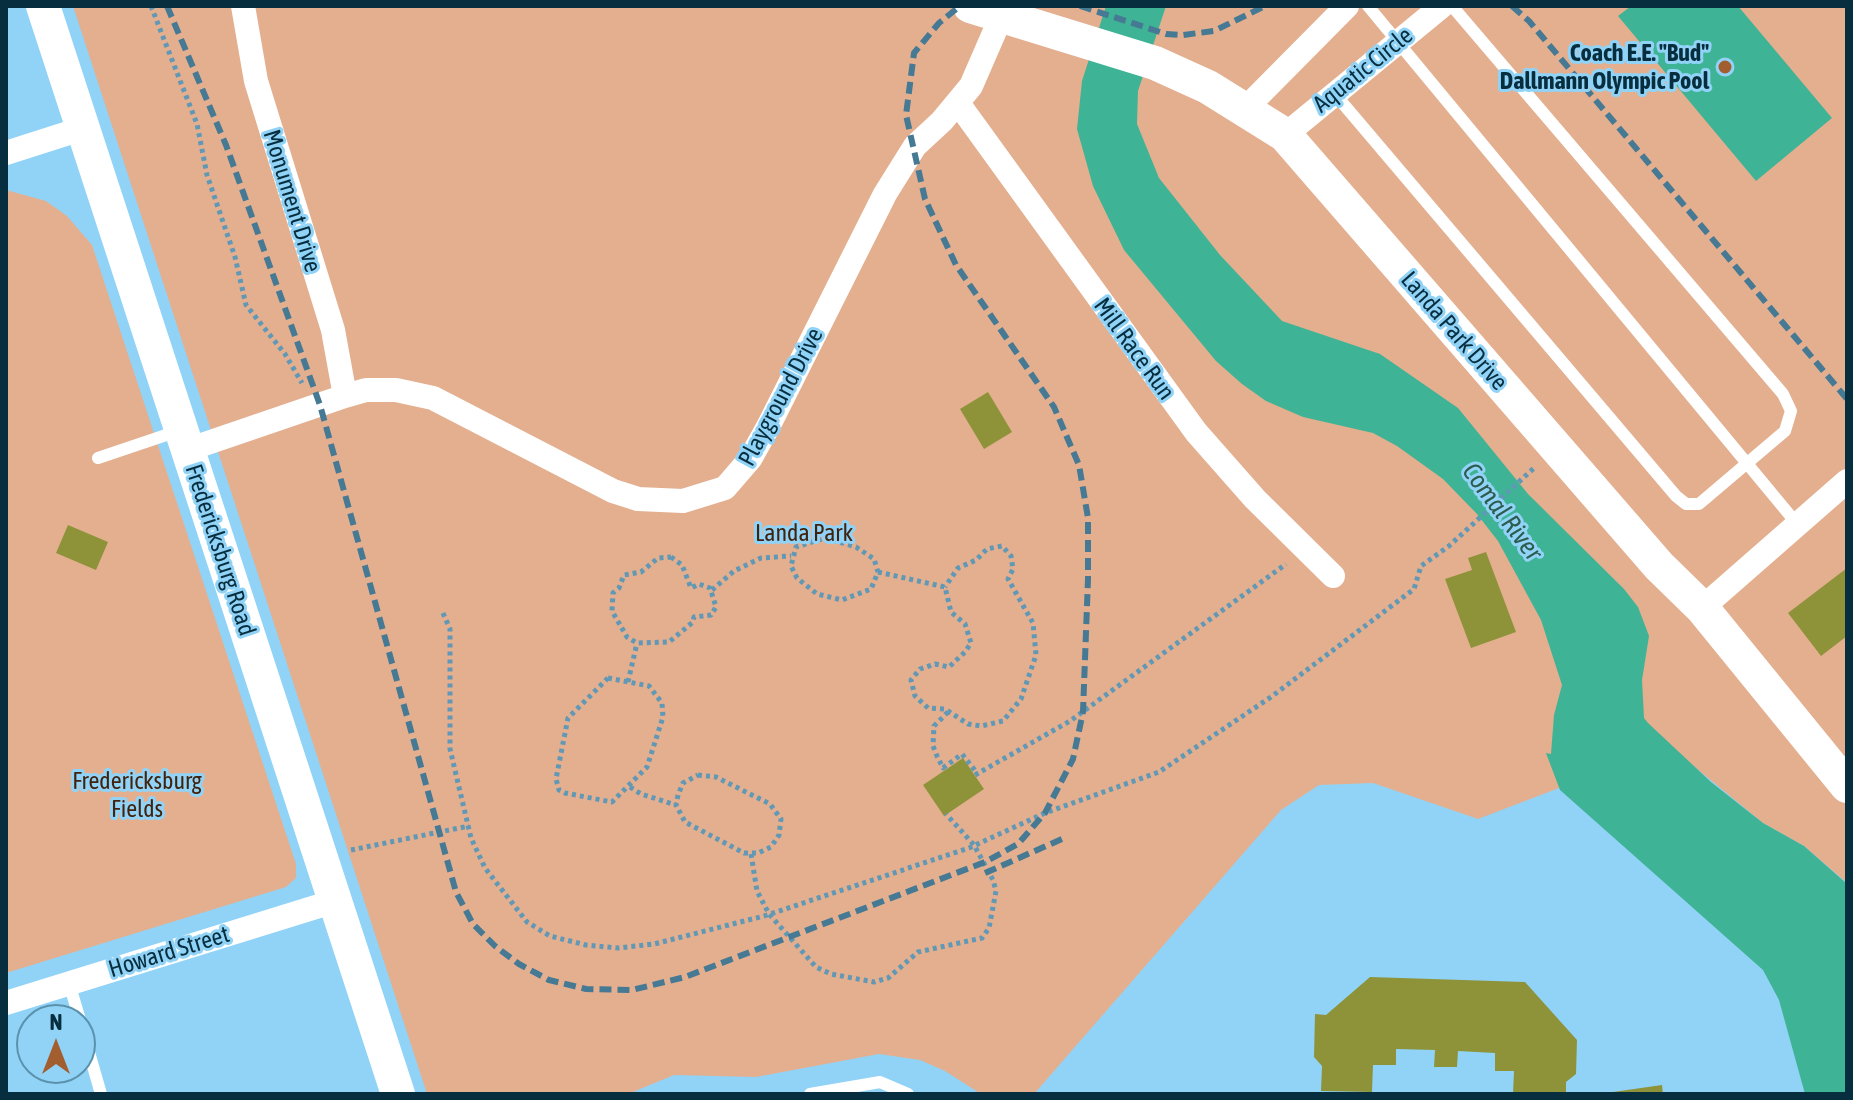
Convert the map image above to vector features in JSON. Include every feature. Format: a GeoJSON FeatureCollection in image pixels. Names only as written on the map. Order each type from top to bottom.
{"type":"FeatureCollection","features":[{"type":"Feature","properties":{"kind":"street","name":"Fredericksburg Road"},"geometry":{"type":"LineString","coordinates":[[43,6],[332,902],[398,1094]]}},
{"type":"Feature","properties":{"kind":"street","name":"Monument Drive"},"geometry":{"type":"LineString","coordinates":[[243,6],[256,81],[333,330],[345,396]]}},
{"type":"Feature","properties":{"kind":"street"},"geometry":{"type":"LineString","coordinates":[[1246,108],[1347,6]]}},
{"type":"Feature","properties":{"kind":"street","name":"Aquatic Circle"},"geometry":{"type":"LineString","coordinates":[[1285,135],[1442,6]]}},
{"type":"Feature","properties":{"kind":"street","name":"Playground Drive"},"geometry":{"type":"LineString","coordinates":[[184,440],[366,390],[396,390],[433,398],[613,491],[638,499],[683,501],[725,488],[737,478],[768,427],[885,194],[915,146],[971,86],[986,12]]}},
{"type":"Feature","properties":{"kind":"street","name":"Landa Park Drive"},"geometry":{"type":"LineString","coordinates":[[986,12],[1068,34],[1155,63],[1246,108],[1285,135],[1638,543],[1702,608],[1847,786]]}},
{"type":"Feature","properties":{"kind":"street","name":"Mill Race Run"},"geometry":{"type":"LineString","coordinates":[[958,103],[1196,432],[1333,576]]}},
{"type":"Feature","properties":{"kind":"street"},"geometry":{"type":"LineString","coordinates":[[6,153],[81,129]]}},
{"type":"Feature","properties":{"kind":"street"},"geometry":{"type":"LineString","coordinates":[[1702,608],[1847,481]]}},
{"type":"Feature","properties":{"kind":"street","name":"Howard Street"},"geometry":{"type":"LineString","coordinates":[[6,1003],[332,902]]}},
{"type":"Feature","properties":{"kind":"lane"},"geometry":{"type":"LineString","coordinates":[[1368,6],[1798,525]]}},
{"type":"Feature","properties":{"kind":"lane"},"geometry":{"type":"LineString","coordinates":[[1334,93],[1676,496],[1686,504],[1699,504],[1785,431],[1791,411],[1783,394],[1452,6]]}},
{"type":"Feature","properties":{"kind":"lane"},"geometry":{"type":"LineString","coordinates":[[98,458],[184,440]]}},
{"type":"Feature","properties":{"kind":"lane"},"geometry":{"type":"LineString","coordinates":[[69,983],[75,1004]]}},
{"type":"Feature","properties":{"kind":"lane"},"geometry":{"type":"LineString","coordinates":[[810,1094],[880,1082],[908,1094]]}},
{"type":"Feature","properties":{"kind":"path"},"geometry":{"type":"LineString","coordinates":[[151,6],[197,124],[207,175],[235,257],[246,305],[285,354],[305,387]]}},
{"type":"Feature","properties":{"kind":"path"},"geometry":{"type":"LineString","coordinates":[[443,613],[450,629],[450,749],[469,826],[485,868],[509,904],[527,922],[550,936],[618,948],[654,944],[769,914],[974,845],[1045,813],[1159,772],[1271,697],[1414,589],[1421,566],[1449,546],[1535,468]]}},
{"type":"Feature","properties":{"kind":"path"},"geometry":{"type":"LineString","coordinates":[[825,538],[867,554],[874,559],[878,572],[871,589],[842,600],[817,594],[806,586],[791,566],[791,556],[804,542],[825,538]]}},
{"type":"Feature","properties":{"kind":"path"},"geometry":{"type":"LineString","coordinates":[[1002,546],[1014,563],[1008,579],[1026,606],[1035,639],[1031,675],[1011,715],[981,726],[958,720],[948,712],[921,704],[911,687],[920,669],[935,664],[949,667],[971,643],[965,624],[957,620],[946,603],[945,587],[958,568],[976,560],[987,549],[1002,546]]}},
{"type":"Feature","properties":{"kind":"path"},"geometry":{"type":"LineString","coordinates":[[948,712],[934,726],[933,746],[937,756],[943,768],[962,754],[976,774],[1070,721],[1306,550]]}},
{"type":"Feature","properties":{"kind":"path"},"geometry":{"type":"LineString","coordinates":[[712,590],[734,571],[761,558],[791,556]]}},
{"type":"Feature","properties":{"kind":"path"},"geometry":{"type":"LineString","coordinates":[[671,557],[682,565],[691,588],[699,584],[712,590],[716,607],[711,615],[694,617],[693,622],[669,642],[637,643],[627,637],[610,601],[624,575],[641,572],[658,558],[671,557]]}},
{"type":"Feature","properties":{"kind":"path"},"geometry":{"type":"LineString","coordinates":[[878,572],[945,587]]}},
{"type":"Feature","properties":{"kind":"path"},"geometry":{"type":"LineString","coordinates":[[628,682],[637,643]]}},
{"type":"Feature","properties":{"kind":"path"},"geometry":{"type":"LineString","coordinates":[[608,678],[628,682],[656,691],[663,717],[647,767],[612,802],[559,790],[556,779],[568,718],[608,678]]}},
{"type":"Feature","properties":{"kind":"path"},"geometry":{"type":"LineString","coordinates":[[630,787],[641,794],[676,805],[685,822],[744,853],[751,854],[771,847],[779,835],[781,819],[770,804],[716,777],[698,775],[683,783],[676,805]]}},
{"type":"Feature","properties":{"kind":"path"},"geometry":{"type":"LineString","coordinates":[[751,854],[757,891],[769,914],[816,967],[855,980],[874,982],[888,978],[918,952],[982,938],[989,928],[996,891],[974,845],[946,814]]}},
{"type":"Feature","properties":{"kind":"path"},"geometry":{"type":"LineString","coordinates":[[351,850],[469,826]]}},
{"type":"Feature","properties":{"kind":"green space","name":"Landa Park"},"geometry":{"type":"Polygon","coordinates":[[[73,6],[1847,6],[1847,883],[1804,846],[1763,823],[1669,746],[1478,819],[1373,783],[1319,785],[1281,810],[1034,1094],[981,1094],[945,1071],[920,1060],[879,1054],[756,1077],[674,1075],[628,1094],[427,1094],[73,6]]]}},
{"type":"Feature","properties":{"kind":"green space","name":"Fredericksburg Fields"},"geometry":{"type":"Polygon","coordinates":[[[6,190],[46,201],[67,216],[92,245],[296,864],[296,878],[286,887],[6,973],[6,190]]]}},
{"type":"Feature","properties":{"kind":"water","name":"Comal River"},"geometry":{"type":"Polygon","coordinates":[[[1106,6],[1166,6],[1138,91],[1137,124],[1159,178],[1220,255],[1282,321],[1380,354],[1458,408],[1528,494],[1624,589],[1638,607],[1649,636],[1642,680],[1644,718],[1648,723],[1711,782],[1763,823],[1804,846],[1846,883],[1847,1094],[1805,1094],[1779,1000],[1763,970],[1560,790],[1546,753],[1551,754],[1554,715],[1562,685],[1541,620],[1498,541],[1477,514],[1443,479],[1397,446],[1373,433],[1303,417],[1266,401],[1242,384],[1216,361],[1124,250],[1093,186],[1077,129],[1082,81],[1106,6]]]}},
{"type":"Feature","properties":{"kind":"water","name":"Coach E.E. \"Bud\" Dallmann Olympic Pool"},"geometry":{"type":"Polygon","coordinates":[[[1631,6],[1738,6],[1832,118],[1756,181],[1618,16],[1631,6]]]}},
{"type":"Feature","properties":{"kind":"building"},"geometry":{"type":"Polygon","coordinates":[[[988,392],[1012,432],[984,449],[960,409],[988,392]]]}},
{"type":"Feature","properties":{"kind":"building"},"geometry":{"type":"Polygon","coordinates":[[[68,525],[108,542],[96,570],[56,553],[68,525]]]}},
{"type":"Feature","properties":{"kind":"building"},"geometry":{"type":"Polygon","coordinates":[[[1486,552],[1516,632],[1471,648],[1445,579],[1472,570],[1468,558],[1486,552]]]}},
{"type":"Feature","properties":{"kind":"building"},"geometry":{"type":"Polygon","coordinates":[[[1847,568],[1847,636],[1821,656],[1788,613],[1847,568]]]}},
{"type":"Feature","properties":{"kind":"building"},"geometry":{"type":"Polygon","coordinates":[[[963,758],[984,789],[944,816],[923,785],[963,758]]]}},
{"type":"Feature","properties":{"kind":"building"},"geometry":{"type":"Polygon","coordinates":[[[1370,977],[1525,982],[1577,1040],[1576,1074],[1566,1082],[1566,1094],[1513,1094],[1514,1071],[1495,1071],[1495,1053],[1458,1051],[1457,1067],[1434,1067],[1435,1050],[1396,1049],[1396,1065],[1373,1065],[1372,1092],[1321,1091],[1322,1066],[1314,1057],[1315,1014],[1326,1015],[1370,977]]]}},
{"type":"Feature","properties":{"kind":"building"},"geometry":{"type":"Polygon","coordinates":[[[1662,1085],[1663,1094],[1613,1094],[1613,1092],[1662,1085]]]}},
{"type":"Feature","properties":{"kind":"railway"},"geometry":{"type":"LineString","coordinates":[[167,6],[226,145],[320,405],[456,892],[473,924],[519,964],[549,980],[586,989],[632,990],[685,977],[985,862],[1018,844],[1045,813],[1073,759],[1083,712],[1088,579],[1088,518],[1079,465],[1054,407],[956,265],[925,199],[906,115],[914,53],[939,23],[960,6]]}},
{"type":"Feature","properties":{"kind":"railway"},"geometry":{"type":"LineString","coordinates":[[1080,6],[1166,34],[1183,35],[1214,31],[1265,6]]}},
{"type":"Feature","properties":{"kind":"railway"},"geometry":{"type":"LineString","coordinates":[[1512,6],[1529,21],[1847,399]]}},
{"type":"Feature","properties":{"kind":"railway"},"geometry":{"type":"LineString","coordinates":[[985,873],[1062,839]]}},
{"type":"Feature","properties":{"kind":"place","name":"Coach E.E. \"Bud\" Dallmann Olympic Pool"},"geometry":{"type":"Point","coordinates":[1725,67]}}]}
